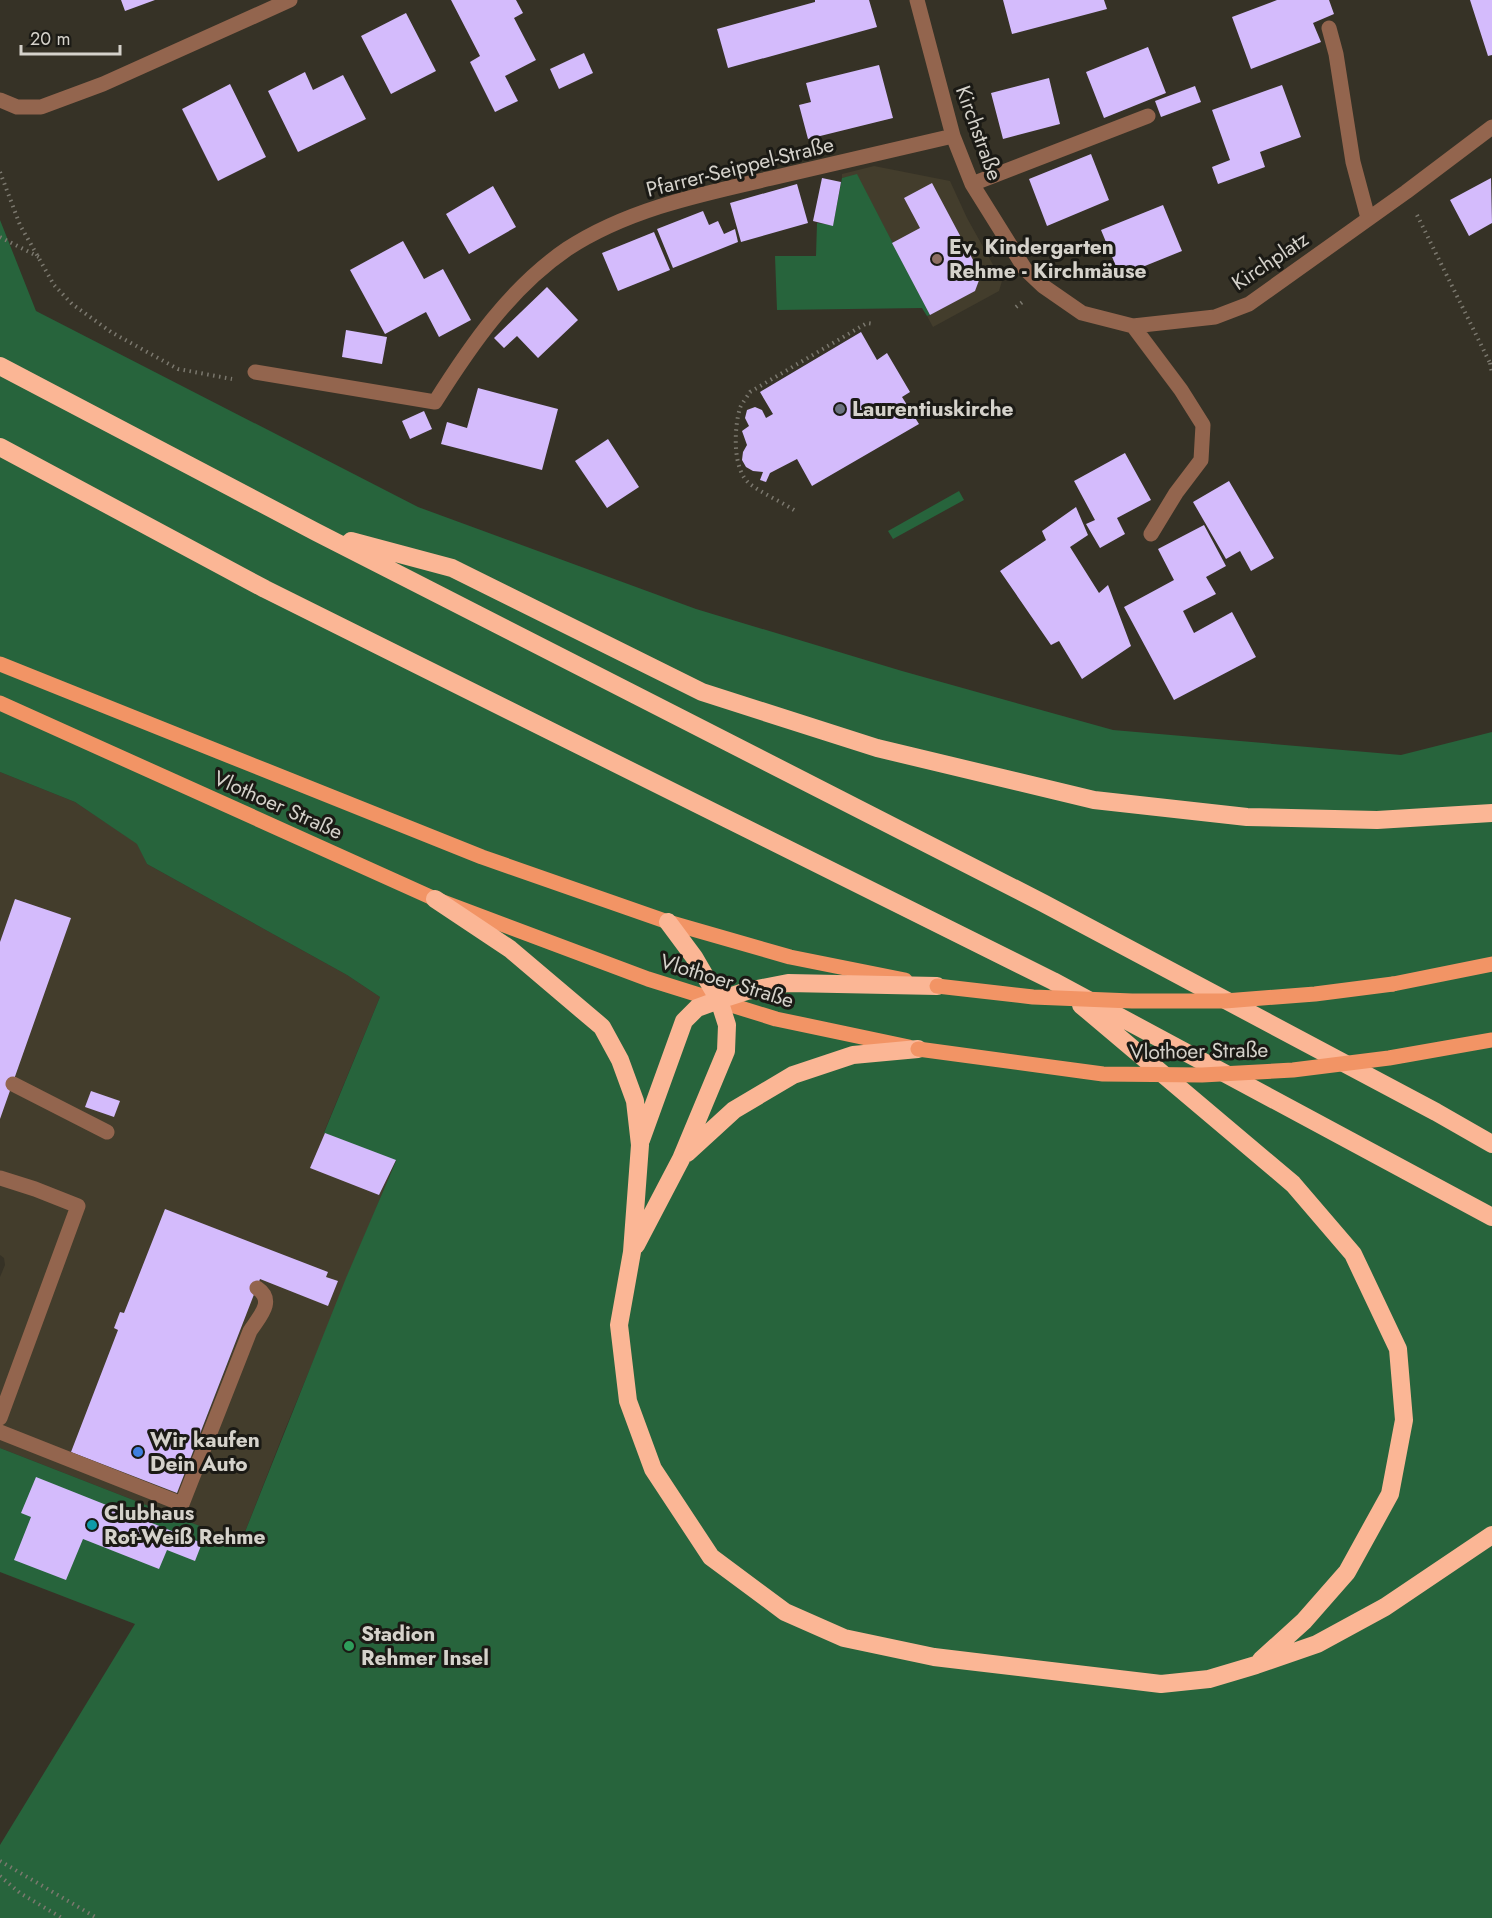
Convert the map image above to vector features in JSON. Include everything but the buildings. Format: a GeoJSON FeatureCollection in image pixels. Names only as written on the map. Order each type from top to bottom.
{"type":"FeatureCollection","features":[{"type":"Feature","properties":{"kind":"highway"},"geometry":{"type":"LineString","coordinates":[[0,366],[316,532],[1043,903],[1492,1144]]}},
{"type":"Feature","properties":{"kind":"highway"},"geometry":{"type":"LineString","coordinates":[[0,447],[265,589],[1053,981],[1492,1217]]}},
{"type":"Feature","properties":{"kind":"highway"},"geometry":{"type":"LineString","coordinates":[[316,532],[452,568],[702,692],[877,748],[1082,797],[1246,817],[1377,820],[1492,813]]}},
{"type":"Feature","properties":{"kind":"highway"},"geometry":{"type":"LineString","coordinates":[[435,899],[510,949],[602,1027],[620,1060],[635,1101],[640,1145],[632,1252],[619,1325],[628,1401],[653,1469],[711,1557],[785,1612],[844,1638],[934,1657],[1161,1684],[1209,1679],[1317,1644],[1385,1607],[1492,1535]]}},
{"type":"Feature","properties":{"kind":"highway"},"geometry":{"type":"LineString","coordinates":[[632,1252],[681,1159],[726,1051],[727,1025],[719,1000],[694,957],[668,922]]}},
{"type":"Feature","properties":{"kind":"highway"},"geometry":{"type":"LineString","coordinates":[[1053,981],[1293,1184],[1353,1254],[1398,1349],[1404,1420],[1390,1494],[1347,1572],[1304,1621],[1256,1665]]}},
{"type":"Feature","properties":{"kind":"highway"},"geometry":{"type":"LineString","coordinates":[[640,1145],[684,1022],[697,1008],[747,991],[788,984],[937,986]]}},
{"type":"Feature","properties":{"kind":"highway"},"geometry":{"type":"LineString","coordinates":[[681,1159],[734,1110],[792,1076],[853,1055],[918,1049]]}},
{"type":"Feature","properties":{"kind":"main road","name":"Vlothoer Straße"},"geometry":{"type":"LineString","coordinates":[[0,664],[471,852],[668,922],[790,957],[937,986],[1033,997],[1132,1001],[1225,1001],[1315,994],[1393,984],[1492,964]]}},
{"type":"Feature","properties":{"kind":"main road","name":"Vlothoer Straße"},"geometry":{"type":"LineString","coordinates":[[0,703],[435,899],[648,979],[776,1019],[918,1049],[1103,1074],[1202,1074],[1293,1070],[1378,1060],[1492,1040]]}},
{"type":"Feature","properties":{"kind":"street"},"geometry":{"type":"LineString","coordinates":[[0,100],[17,108],[41,107],[103,84],[267,4],[290,0]]}},
{"type":"Feature","properties":{"kind":"street","name":"Kirchstraße"},"geometry":{"type":"LineString","coordinates":[[917,0],[953,136],[972,184],[1025,269]]}},
{"type":"Feature","properties":{"kind":"street"},"geometry":{"type":"LineString","coordinates":[[1329,28],[1336,54],[1353,162],[1368,218]]}},
{"type":"Feature","properties":{"kind":"street"},"geometry":{"type":"LineString","coordinates":[[972,184],[1148,116]]}},
{"type":"Feature","properties":{"kind":"street","name":"Kirchplatz"},"geometry":{"type":"LineString","coordinates":[[1025,269],[1043,286],[1082,313],[1133,326],[1215,317],[1249,304],[1406,192],[1492,127]]}},
{"type":"Feature","properties":{"kind":"street","name":"Pfarrer-Seippel-Straße"},"geometry":{"type":"LineString","coordinates":[[255,372],[435,402],[483,330],[520,287],[567,249],[614,223],[690,197],[953,136]]}},
{"type":"Feature","properties":{"kind":"street"},"geometry":{"type":"LineString","coordinates":[[1133,326],[1181,390],[1203,426],[1201,460],[1176,493],[1151,534]]}},
{"type":"Feature","properties":{"kind":"street"},"geometry":{"type":"LineString","coordinates":[[13,1084],[107,1132]]}},
{"type":"Feature","properties":{"kind":"street"},"geometry":{"type":"LineString","coordinates":[[0,1178],[78,1206],[0,1418]]}},
{"type":"Feature","properties":{"kind":"street"},"geometry":{"type":"LineString","coordinates":[[0,1432],[182,1504],[250,1331],[266,1307],[266,1298],[257,1288]]}},
{"type":"Feature","properties":{"kind":"path"},"geometry":{"type":"LineString","coordinates":[[0,172],[20,225],[54,285],[72,304],[111,332],[178,369],[237,380],[255,372]]}},
{"type":"Feature","properties":{"kind":"path"},"geometry":{"type":"LineString","coordinates":[[1406,192],[1491,363],[1492,373]]}},
{"type":"Feature","properties":{"kind":"path"},"geometry":{"type":"LineString","coordinates":[[0,237],[39,257]]}},
{"type":"Feature","properties":{"kind":"path"},"geometry":{"type":"LineString","coordinates":[[795,510],[748,483],[740,471],[736,446],[740,406],[750,392],[867,323],[874,324]]}},
{"type":"Feature","properties":{"kind":"path"},"geometry":{"type":"LineString","coordinates":[[0,1861],[97,1918]]}},
{"type":"Feature","properties":{"kind":"path"},"geometry":{"type":"LineString","coordinates":[[0,1876],[20,1893],[62,1918]]}},
{"type":"Feature","properties":{"kind":"shaded area"},"geometry":{"type":"Polygon","coordinates":[[[874,166],[950,181],[967,218],[1002,281],[999,291],[933,327],[927,316],[930,315],[857,175],[842,178],[842,174],[874,166]]]}},
{"type":"Feature","properties":{"kind":"shaded area"},"geometry":{"type":"Polygon","coordinates":[[[0,772],[75,802],[138,844],[147,864],[347,975],[380,997],[324,1132],[396,1160],[241,1542],[0,1448],[0,1277],[5,1265],[4,1258],[0,1255],[0,772]]]}},
{"type":"Feature","properties":{"kind":"green space"},"geometry":{"type":"Polygon","coordinates":[[[857,174],[930,315],[927,316],[922,308],[777,310],[775,256],[816,256],[817,223],[833,225],[842,178],[857,174]]]}},
{"type":"Feature","properties":{"kind":"green space"},"geometry":{"type":"Polygon","coordinates":[[[0,220],[36,311],[418,507],[696,609],[902,671],[1113,730],[1401,755],[1492,732],[1492,1918],[0,1918],[0,1845],[135,1624],[0,1572],[0,1448],[241,1542],[346,1278],[396,1161],[324,1133],[380,997],[347,975],[147,864],[137,844],[75,802],[0,772],[0,220]]]}},
{"type":"Feature","properties":{"kind":"green space"},"geometry":{"type":"Polygon","coordinates":[[[959,491],[964,500],[893,539],[888,531],[959,491]]]}},
{"type":"Feature","properties":{"kind":"place","name":"Ev. Kindergarten Rehme - Kirchmäuse"},"geometry":{"type":"Point","coordinates":[937,259]}},
{"type":"Feature","properties":{"kind":"place","name":"Laurentiuskirche"},"geometry":{"type":"Point","coordinates":[840,409]}},
{"type":"Feature","properties":{"kind":"place","name":"Wir kaufen Dein Auto"},"geometry":{"type":"Point","coordinates":[138,1452]}},
{"type":"Feature","properties":{"kind":"place","name":"Clubhaus Rot-Weiß Rehme"},"geometry":{"type":"Point","coordinates":[92,1525]}},
{"type":"Feature","properties":{"kind":"place","name":"Stadion Rehmer Insel"},"geometry":{"type":"Point","coordinates":[349,1646]}}]}
